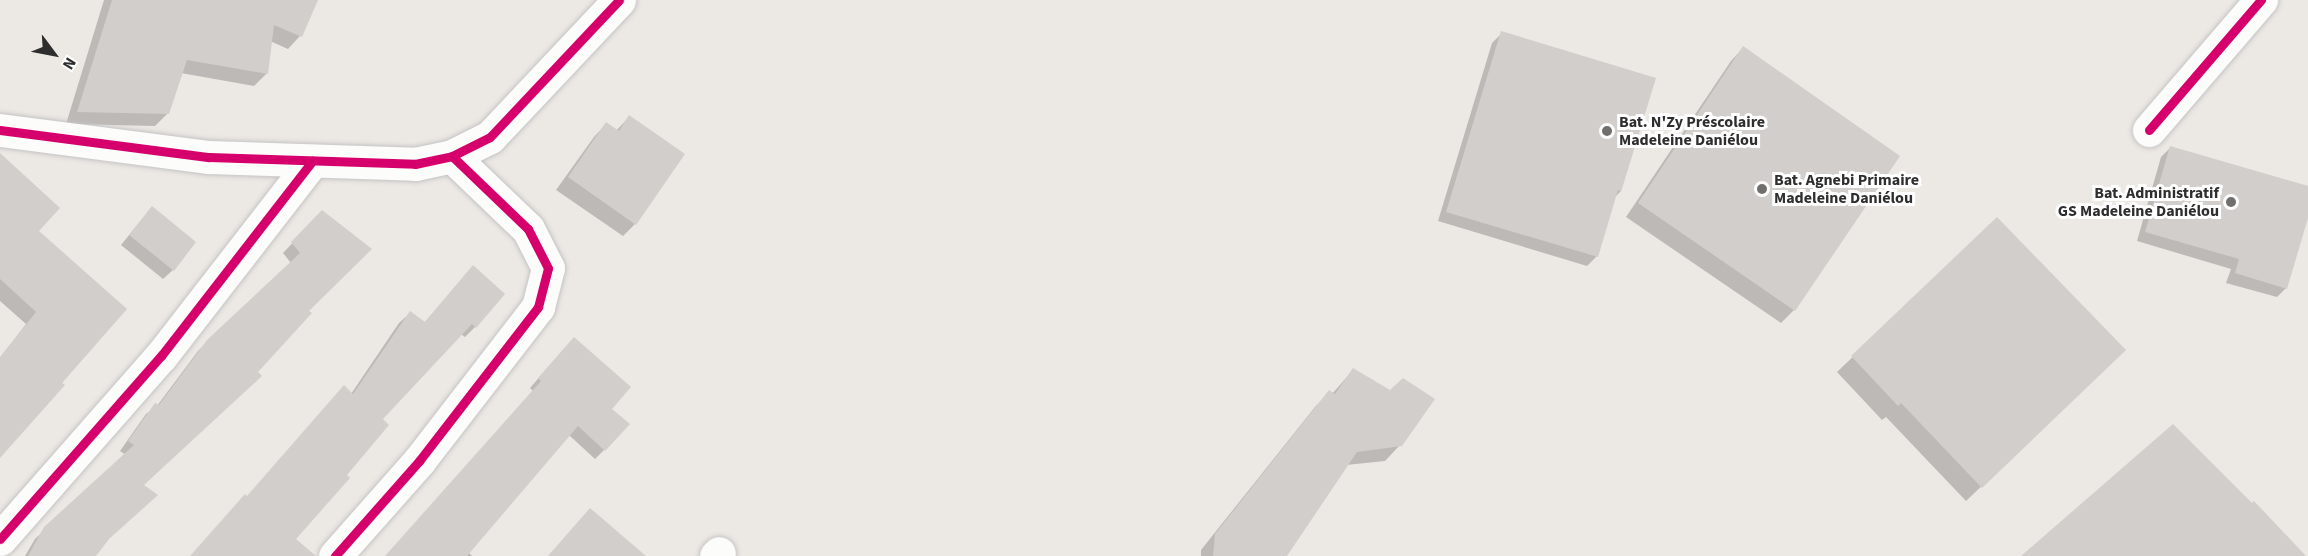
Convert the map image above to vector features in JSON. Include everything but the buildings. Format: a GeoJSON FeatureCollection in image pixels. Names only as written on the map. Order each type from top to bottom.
{"type":"FeatureCollection","features":[{"type":"Feature","properties":{"kind":"street"},"geometry":{"type":"LineString","coordinates":[[0,130],[209,158],[415,164],[452,156],[490,137],[619,0]]}},
{"type":"Feature","properties":{"kind":"street"},"geometry":{"type":"LineString","coordinates":[[2149,130],[2262,0]]}},
{"type":"Feature","properties":{"kind":"street"},"geometry":{"type":"LineString","coordinates":[[335,556],[419,461],[538,307],[548,268],[528,229],[452,156]]}},
{"type":"Feature","properties":{"kind":"street"},"geometry":{"type":"LineString","coordinates":[[0,539],[161,356],[312,161]]}},
{"type":"Feature","properties":{"kind":"cycle path"},"geometry":{"type":"LineString","coordinates":[[0,130],[209,157],[415,164],[452,156],[490,137],[619,0]]}},
{"type":"Feature","properties":{"kind":"cycle path"},"geometry":{"type":"LineString","coordinates":[[2149,130],[2261,0]]}},
{"type":"Feature","properties":{"kind":"cycle path"},"geometry":{"type":"LineString","coordinates":[[335,556],[419,461],[538,307],[548,268],[528,229],[452,156]]}},
{"type":"Feature","properties":{"kind":"cycle path"},"geometry":{"type":"LineString","coordinates":[[0,539],[161,356],[312,161]]}},
{"type":"Feature","properties":{"kind":"place","name":"Bat. N'Zy Préscolaire Madeleine Daniélou"},"geometry":{"type":"Point","coordinates":[1607,131]}},
{"type":"Feature","properties":{"kind":"place","name":"Bat. Agnebi Primaire Madeleine Daniélou"},"geometry":{"type":"Point","coordinates":[1762,189]}},
{"type":"Feature","properties":{"kind":"place","name":"Bat. Administratif GS Madeleine Daniélou"},"geometry":{"type":"Point","coordinates":[2231,202]}}]}
